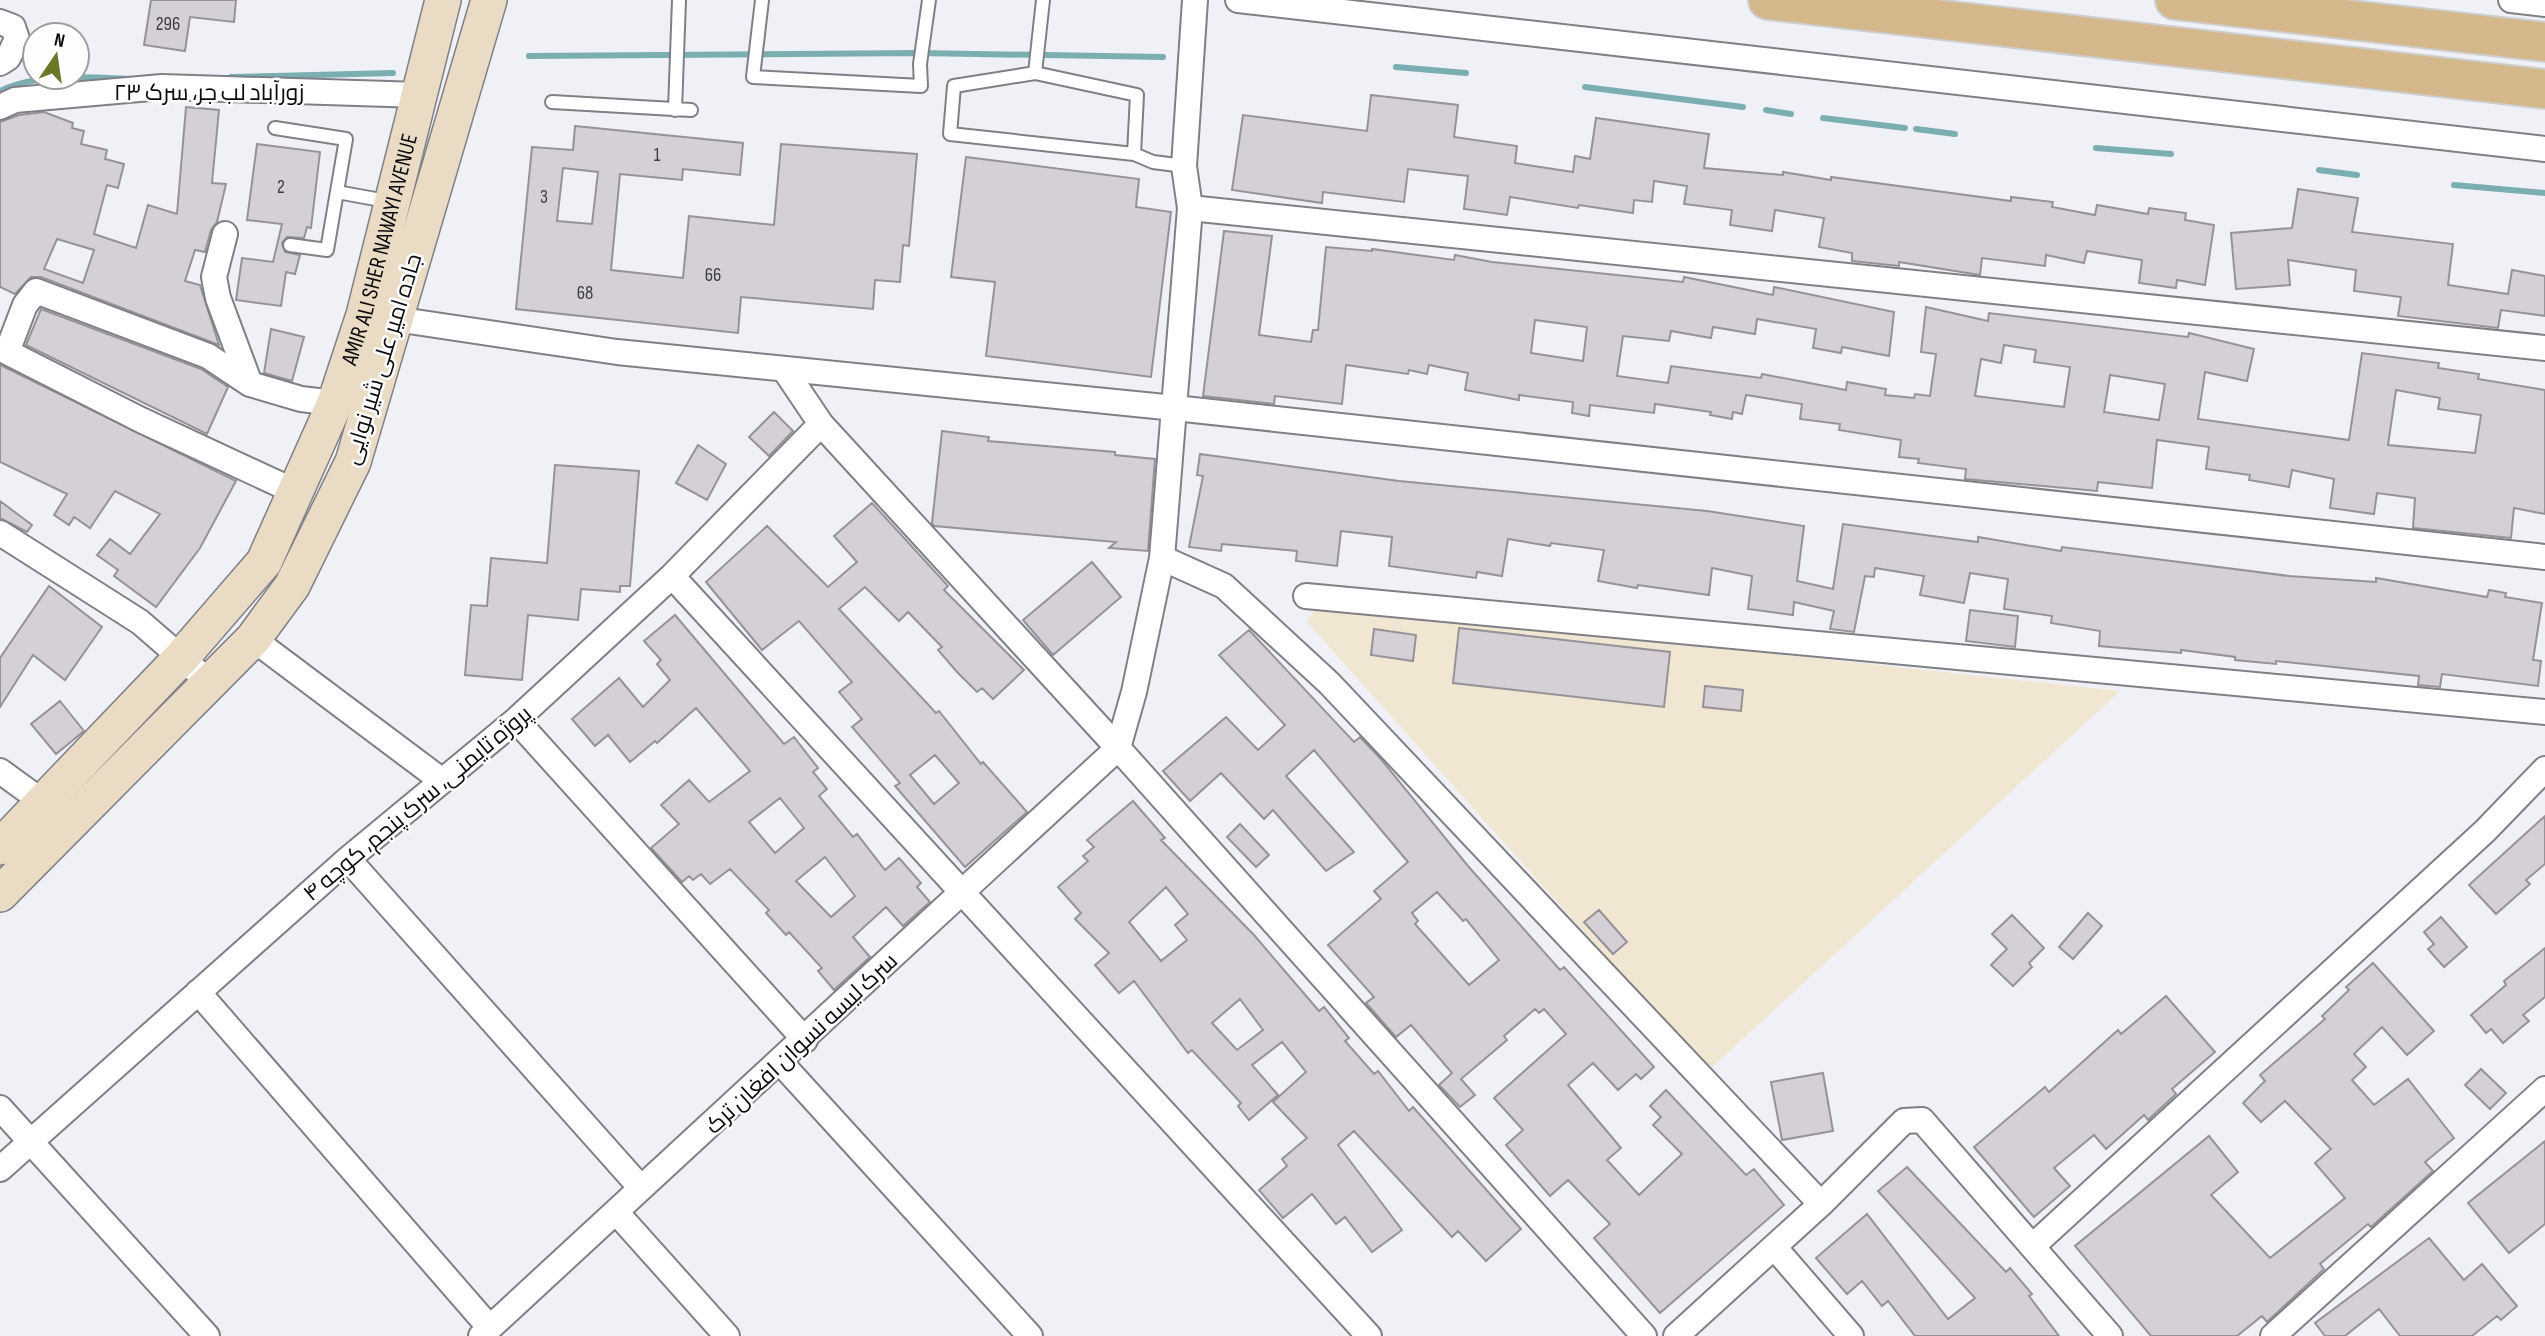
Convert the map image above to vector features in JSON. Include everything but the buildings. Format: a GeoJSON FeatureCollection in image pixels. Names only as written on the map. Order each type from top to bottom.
{"type":"FeatureCollection","features":[{"type":"Feature","properties":{"kind":"main road","name":"AMIR ALI SHER NAWAYI AVENUE"},"geometry":{"type":"LineString","coordinates":[[0,847],[181,658],[264,562],[335,403],[364,315],[443,0]]}},
{"type":"Feature","properties":{"kind":"main road","name":"جاده امیر علی شیر نوایی"},"geometry":{"type":"LineString","coordinates":[[0,894],[208,681],[253,639],[292,586],[353,462],[489,0]]}},
{"type":"Feature","properties":{"kind":"main road"},"geometry":{"type":"LineString","coordinates":[[1768,0],[2545,89]]}},
{"type":"Feature","properties":{"kind":"main road"},"geometry":{"type":"LineString","coordinates":[[2175,0],[2545,42]]}},
{"type":"Feature","properties":{"kind":"street"},"geometry":{"type":"LineString","coordinates":[[1118,748],[1134,692],[1162,558],[1190,208],[1184,166],[1190,42],[1195,0]]}},
{"type":"Feature","properties":{"kind":"street"},"geometry":{"type":"LineString","coordinates":[[1238,0],[2545,149]]}},
{"type":"Feature","properties":{"kind":"street"},"geometry":{"type":"LineString","coordinates":[[2511,0],[2545,4]]}},
{"type":"Feature","properties":{"kind":"street"},"geometry":{"type":"LineString","coordinates":[[0,22],[13,27],[17,39],[8,58],[0,63]]}},
{"type":"Feature","properties":{"kind":"street","name":"زورآباد لب جر، سرک ۲۳"},"geometry":{"type":"LineString","coordinates":[[0,107],[15,100],[162,87],[420,95]]}},
{"type":"Feature","properties":{"kind":"street"},"geometry":{"type":"LineString","coordinates":[[1190,208],[2545,348]]}},
{"type":"Feature","properties":{"kind":"street"},"geometry":{"type":"LineString","coordinates":[[225,234],[214,277],[218,298],[250,384]]}},
{"type":"Feature","properties":{"kind":"street"},"geometry":{"type":"LineString","coordinates":[[296,492],[141,420],[7,352],[25,305],[36,291],[208,356],[250,384],[301,399],[335,403]]}},
{"type":"Feature","properties":{"kind":"street"},"geometry":{"type":"LineString","coordinates":[[395,319],[532,341],[784,369],[1175,408],[2545,557]]}},
{"type":"Feature","properties":{"kind":"street"},"geometry":{"type":"LineString","coordinates":[[784,369],[821,424],[1118,748],[1644,1336]]}},
{"type":"Feature","properties":{"kind":"street","name":"پروژه تایمنی، سرک پنجم، کوچه ۴"},"geometry":{"type":"LineString","coordinates":[[0,1168],[348,859],[516,720],[672,576],[821,424]]}},
{"type":"Feature","properties":{"kind":"street"},"geometry":{"type":"LineString","coordinates":[[0,533],[140,622],[208,681]]}},
{"type":"Feature","properties":{"kind":"street"},"geometry":{"type":"LineString","coordinates":[[1162,558],[1224,586],[1329,683],[1821,1204]]}},
{"type":"Feature","properties":{"kind":"street"},"geometry":{"type":"LineString","coordinates":[[672,576],[1369,1336]]}},
{"type":"Feature","properties":{"kind":"street"},"geometry":{"type":"LineString","coordinates":[[1306,596],[2545,712]]}},
{"type":"Feature","properties":{"kind":"street"},"geometry":{"type":"LineString","coordinates":[[253,639],[441,780]]}},
{"type":"Feature","properties":{"kind":"street"},"geometry":{"type":"LineString","coordinates":[[516,720],[805,1040]]}},
{"type":"Feature","properties":{"kind":"street","name":"سرک لیسه نسوان افغان‌ ترک"},"geometry":{"type":"LineString","coordinates":[[486,1332],[781,1063],[1118,748]]}},
{"type":"Feature","properties":{"kind":"street"},"geometry":{"type":"LineString","coordinates":[[2034,1245],[2485,831],[2545,769]]}},
{"type":"Feature","properties":{"kind":"street"},"geometry":{"type":"LineString","coordinates":[[0,771],[44,803]]}},
{"type":"Feature","properties":{"kind":"street"},"geometry":{"type":"LineString","coordinates":[[348,859],[641,1188]]}},
{"type":"Feature","properties":{"kind":"street"},"geometry":{"type":"LineString","coordinates":[[198,992],[486,1332]]}},
{"type":"Feature","properties":{"kind":"street"},"geometry":{"type":"LineString","coordinates":[[781,1063],[1030,1336]]}},
{"type":"Feature","properties":{"kind":"street"},"geometry":{"type":"LineString","coordinates":[[2273,1336],[2545,1089]]}},
{"type":"Feature","properties":{"kind":"street"},"geometry":{"type":"LineString","coordinates":[[0,1108],[207,1336]]}},
{"type":"Feature","properties":{"kind":"street"},"geometry":{"type":"LineString","coordinates":[[1676,1336],[1821,1204],[1904,1121],[1922,1120],[2034,1245],[2110,1336]]}},
{"type":"Feature","properties":{"kind":"street"},"geometry":{"type":"LineString","coordinates":[[616,1212],[727,1336]]}},
{"type":"Feature","properties":{"kind":"street"},"geometry":{"type":"LineString","coordinates":[[1774,1248],[1851,1336]]}},
{"type":"Feature","properties":{"kind":"lane"},"geometry":{"type":"LineString","coordinates":[[674,110],[679,0]]}},
{"type":"Feature","properties":{"kind":"lane"},"geometry":{"type":"LineString","coordinates":[[762,0],[753,77],[921,86],[920,64],[929,0]]}},
{"type":"Feature","properties":{"kind":"lane"},"geometry":{"type":"LineString","coordinates":[[1035,73],[1043,0]]}},
{"type":"Feature","properties":{"kind":"lane"},"geometry":{"type":"LineString","coordinates":[[1134,154],[1137,95],[1035,73],[954,86],[950,134],[1134,154],[1153,162],[1184,166]]}},
{"type":"Feature","properties":{"kind":"lane"},"geometry":{"type":"LineString","coordinates":[[552,103],[691,110]]}},
{"type":"Feature","properties":{"kind":"lane"},"geometry":{"type":"LineString","coordinates":[[275,128],[346,139],[327,250],[290,245]]}},
{"type":"Feature","properties":{"kind":"lane"},"geometry":{"type":"LineString","coordinates":[[337,192],[394,202]]}},
{"type":"Feature","properties":{"kind":"shaded area"},"geometry":{"type":"Polygon","coordinates":[[[1317,605],[2120,691],[1708,1071],[1307,622],[1317,605]]]}},
{"type":"Feature","properties":{"kind":"waterway"},"geometry":{"type":"LineString","coordinates":[[529,56],[918,53],[1163,57]]}},
{"type":"Feature","properties":{"kind":"waterway"},"geometry":{"type":"LineString","coordinates":[[1396,67],[1466,73]]}},
{"type":"Feature","properties":{"kind":"waterway"},"geometry":{"type":"LineString","coordinates":[[231,77],[393,73]]}},
{"type":"Feature","properties":{"kind":"waterway"},"geometry":{"type":"LineString","coordinates":[[0,91],[14,85],[46,79],[129,79]]}},
{"type":"Feature","properties":{"kind":"waterway"},"geometry":{"type":"LineString","coordinates":[[1585,87],[1743,107]]}},
{"type":"Feature","properties":{"kind":"waterway"},"geometry":{"type":"LineString","coordinates":[[1766,110],[1791,114]]}},
{"type":"Feature","properties":{"kind":"waterway"},"geometry":{"type":"LineString","coordinates":[[1823,118],[1905,128]]}},
{"type":"Feature","properties":{"kind":"waterway"},"geometry":{"type":"LineString","coordinates":[[1916,129],[1955,134]]}},
{"type":"Feature","properties":{"kind":"waterway"},"geometry":{"type":"LineString","coordinates":[[2096,148],[2171,154]]}},
{"type":"Feature","properties":{"kind":"waterway"},"geometry":{"type":"LineString","coordinates":[[2319,170],[2357,175]]}},
{"type":"Feature","properties":{"kind":"waterway"},"geometry":{"type":"LineString","coordinates":[[2454,185],[2545,193]]}}]}
